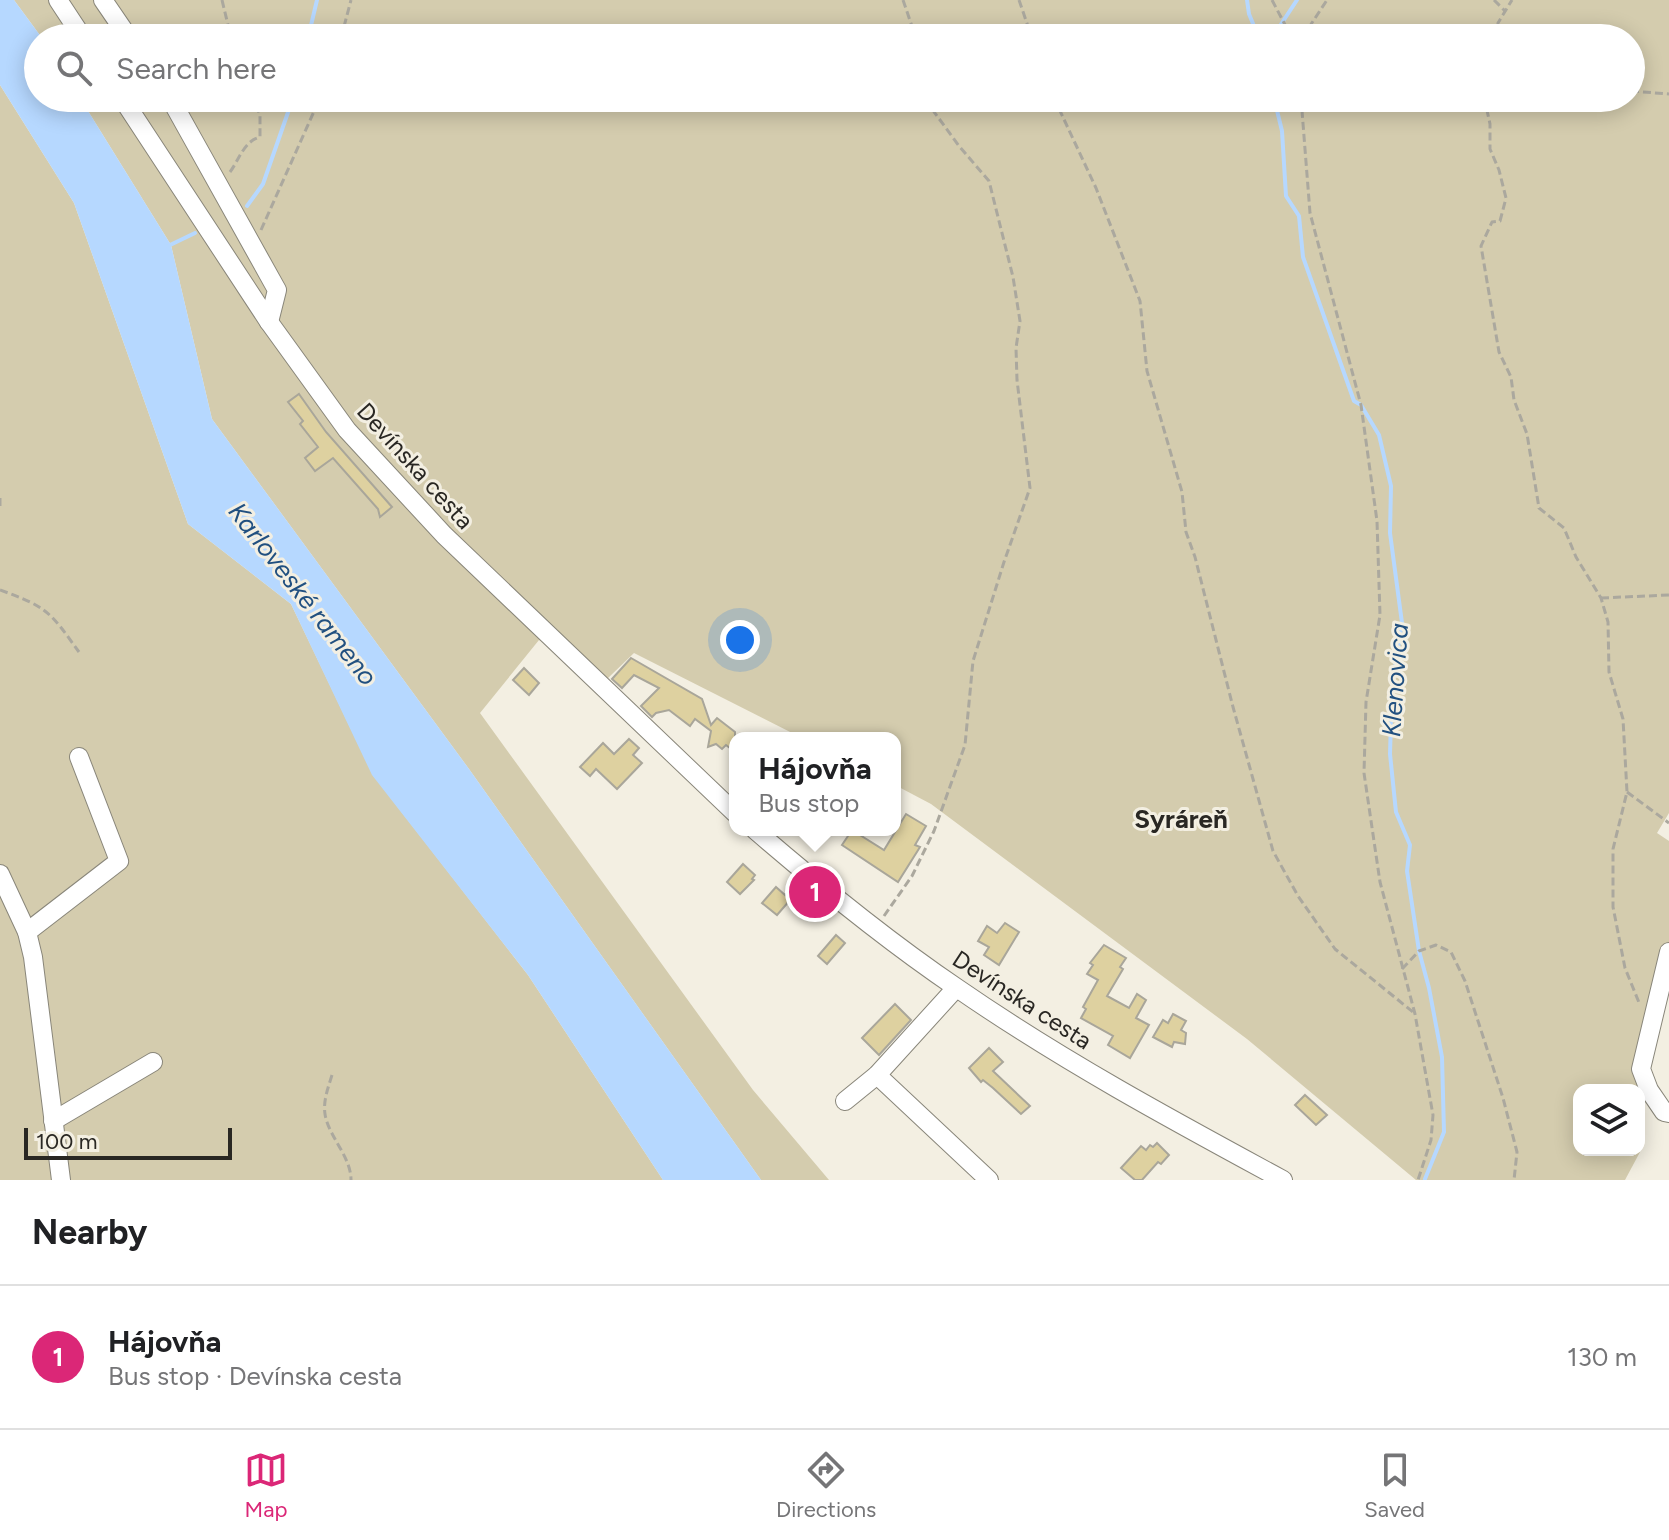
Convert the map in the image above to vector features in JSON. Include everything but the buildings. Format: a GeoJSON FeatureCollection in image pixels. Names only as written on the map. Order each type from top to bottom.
{"type":"FeatureCollection","features":[{"type":"Feature","properties":{"kind":"street"},"geometry":{"type":"LineString","coordinates":[[58,0],[74,24]]}},
{"type":"Feature","properties":{"kind":"street"},"geometry":{"type":"LineString","coordinates":[[103,0],[119,24]]}},
{"type":"Feature","properties":{"kind":"street","name":"Devínska cesta"},"geometry":{"type":"LineString","coordinates":[[131,112],[269,322],[347,430],[444,535],[729,807]]}},
{"type":"Feature","properties":{"kind":"street"},"geometry":{"type":"LineString","coordinates":[[178,112],[277,290],[269,322]]}},
{"type":"Feature","properties":{"kind":"street"},"geometry":{"type":"LineString","coordinates":[[27,932],[119,861],[79,757]]}},
{"type":"Feature","properties":{"kind":"street","name":"Devínska cesta"},"geometry":{"type":"LineString","coordinates":[[762,836],[874,929],[956,988],[1130,1096],[1283,1180]]}},
{"type":"Feature","properties":{"kind":"street"},"geometry":{"type":"LineString","coordinates":[[0,874],[27,932],[61,1180]]}},
{"type":"Feature","properties":{"kind":"street"},"geometry":{"type":"LineString","coordinates":[[1669,952],[1641,1069],[1649,1090],[1664,1112],[1669,1113]]}},
{"type":"Feature","properties":{"kind":"street"},"geometry":{"type":"LineString","coordinates":[[845,1101],[877,1075],[956,988]]}},
{"type":"Feature","properties":{"kind":"street"},"geometry":{"type":"LineString","coordinates":[[53,1121],[153,1062]]}},
{"type":"Feature","properties":{"kind":"street"},"geometry":{"type":"LineString","coordinates":[[877,1075],[989,1180]]}},
{"type":"Feature","properties":{"kind":"path"},"geometry":{"type":"LineString","coordinates":[[222,0],[228,24]]}},
{"type":"Feature","properties":{"kind":"path"},"geometry":{"type":"LineString","coordinates":[[345,24],[351,0]]}},
{"type":"Feature","properties":{"kind":"path"},"geometry":{"type":"LineString","coordinates":[[903,0],[911,24]]}},
{"type":"Feature","properties":{"kind":"path"},"geometry":{"type":"LineString","coordinates":[[1019,0],[1027,24]]}},
{"type":"Feature","properties":{"kind":"path"},"geometry":{"type":"LineString","coordinates":[[1272,0],[1285,24]]}},
{"type":"Feature","properties":{"kind":"path"},"geometry":{"type":"LineString","coordinates":[[1311,24],[1327,0]]}},
{"type":"Feature","properties":{"kind":"path"},"geometry":{"type":"LineString","coordinates":[[1494,0],[1505,11]]}},
{"type":"Feature","properties":{"kind":"path"},"geometry":{"type":"LineString","coordinates":[[1498,24],[1512,0]]}},
{"type":"Feature","properties":{"kind":"path"},"geometry":{"type":"LineString","coordinates":[[1645,92],[1669,94]]}},
{"type":"Feature","properties":{"kind":"path"},"geometry":{"type":"LineString","coordinates":[[220,184],[244,148],[252,139],[260,137],[259,112]]}},
{"type":"Feature","properties":{"kind":"path"},"geometry":{"type":"LineString","coordinates":[[254,246],[314,112]]}},
{"type":"Feature","properties":{"kind":"path"},"geometry":{"type":"LineString","coordinates":[[874,929],[912,876],[934,831],[965,745],[973,661],[1030,488],[1017,380],[1016,348],[1020,321],[1013,277],[989,181],[934,112]]}},
{"type":"Feature","properties":{"kind":"path"},"geometry":{"type":"LineString","coordinates":[[1061,112],[1096,188],[1140,301],[1147,371],[1182,492],[1186,532],[1273,851],[1298,896],[1335,949],[1415,1014]]}},
{"type":"Feature","properties":{"kind":"path"},"geometry":{"type":"LineString","coordinates":[[1302,112],[1310,213],[1361,405],[1377,521],[1380,615],[1366,702],[1364,773],[1380,882],[1415,1014],[1433,1115],[1431,1140],[1418,1180]]}},
{"type":"Feature","properties":{"kind":"path"},"geometry":{"type":"LineString","coordinates":[[1487,112],[1490,149],[1506,198],[1500,221],[1492,222],[1481,246],[1499,352],[1511,377],[1514,400],[1527,434],[1539,508],[1564,528],[1576,557],[1601,598],[1608,622],[1609,672],[1623,719],[1627,792],[1613,849],[1613,907],[1625,968],[1640,1005]]}},
{"type":"Feature","properties":{"kind":"path"},"geometry":{"type":"LineString","coordinates":[[0,498],[0,506]]}},
{"type":"Feature","properties":{"kind":"path"},"geometry":{"type":"LineString","coordinates":[[0,590],[35,603],[52,615],[79,652]]}},
{"type":"Feature","properties":{"kind":"path"},"geometry":{"type":"LineString","coordinates":[[1601,598],[1669,595]]}},
{"type":"Feature","properties":{"kind":"path"},"geometry":{"type":"LineString","coordinates":[[1627,792],[1669,823]]}},
{"type":"Feature","properties":{"kind":"path"},"geometry":{"type":"LineString","coordinates":[[1402,969],[1419,951],[1436,945],[1451,952],[1465,981],[1503,1098],[1517,1152],[1514,1180]]}},
{"type":"Feature","properties":{"kind":"path"},"geometry":{"type":"LineString","coordinates":[[332,1075],[325,1100],[325,1116],[351,1169],[351,1180]]}},
{"type":"Feature","properties":{"kind":"shaded area"},"geometry":{"type":"Polygon","coordinates":[[[14,0],[1669,0],[1669,813],[1657,833],[1669,841],[1669,942],[1637,1064],[1638,1084],[1573,1084],[1573,1156],[1638,1156],[1625,1180],[1416,1180],[1247,1039],[931,804],[901,788],[901,732],[790,732],[634,653],[607,679],[539,640],[480,713],[753,1090],[829,1180],[761,1180],[469,769],[212,419],[171,245],[89,112],[1645,112],[1645,24],[32,24],[14,0]]]}},
{"type":"Feature","properties":{"kind":"shaded area"},"geometry":{"type":"Polygon","coordinates":[[[0,85],[74,203],[188,524],[291,604],[373,775],[528,975],[663,1180],[0,1180],[0,85]]]}},
{"type":"Feature","properties":{"kind":"water","name":"Karloveské rameno"},"geometry":{"type":"Polygon","coordinates":[[[0,0],[14,0],[32,24],[24,24],[24,112],[89,112],[171,245],[212,419],[469,769],[761,1180],[663,1180],[528,975],[372,775],[291,604],[188,524],[74,203],[0,85],[0,0]]]}},
{"type":"Feature","properties":{"kind":"waterway"},"geometry":{"type":"LineString","coordinates":[[311,24],[317,0]]}},
{"type":"Feature","properties":{"kind":"waterway","name":"Klenovica"},"geometry":{"type":"LineString","coordinates":[[1247,0],[1253,24]]}},
{"type":"Feature","properties":{"kind":"waterway"},"geometry":{"type":"LineString","coordinates":[[1281,24],[1297,0]]}},
{"type":"Feature","properties":{"kind":"waterway"},"geometry":{"type":"LineString","coordinates":[[247,206],[263,184],[288,112]]}},
{"type":"Feature","properties":{"kind":"waterway","name":"Klenovica"},"geometry":{"type":"LineString","coordinates":[[1277,112],[1282,131],[1286,196],[1299,216],[1303,257],[1354,401],[1361,405],[1379,435],[1391,486],[1390,533],[1402,623],[1392,687],[1390,754],[1396,812],[1410,845],[1407,871],[1419,951],[1442,1057],[1444,1132],[1425,1179]]}},
{"type":"Feature","properties":{"kind":"waterway"},"geometry":{"type":"LineString","coordinates":[[168,246],[195,233]]}},
{"type":"Feature","properties":{"kind":"place","name":"Hájovňa"},"geometry":{"type":"Point","coordinates":[815,892]}},
{"type":"Feature","properties":{"kind":"district","name":"Syráreň"},"geometry":{"type":"Point","coordinates":[1181,819]}}]}
